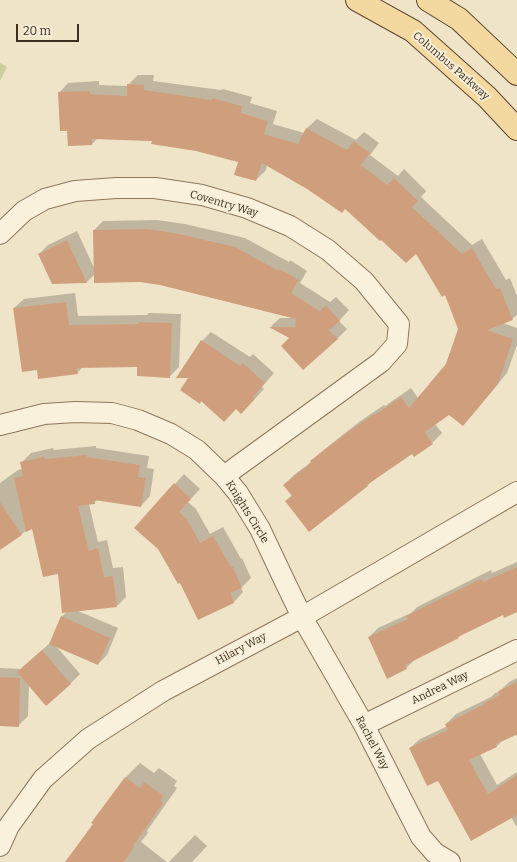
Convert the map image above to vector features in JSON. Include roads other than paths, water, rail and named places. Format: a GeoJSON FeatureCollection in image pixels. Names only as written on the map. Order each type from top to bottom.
{"type":"FeatureCollection","features":[{"type":"Feature","properties":{"kind":"main road","name":"Columbus Parkway"},"geometry":{"type":"LineString","coordinates":[[357,0],[413,31],[487,96],[517,129]]}},
{"type":"Feature","properties":{"kind":"main road"},"geometry":{"type":"LineString","coordinates":[[428,0],[459,19],[517,74]]}},
{"type":"Feature","properties":{"kind":"street","name":"Coventry Way"},"geometry":{"type":"LineString","coordinates":[[0,234],[24,211],[45,199],[74,191],[116,188],[155,188],[202,195],[247,208],[290,226],[328,250],[364,281],[399,324],[396,344],[381,362],[224,476]]}},
{"type":"Feature","properties":{"kind":"street","name":"Knights Circle"},"geometry":{"type":"LineString","coordinates":[[0,425],[44,414],[75,412],[112,413],[138,420],[171,434],[197,450],[224,476],[238,493],[260,529],[302,617]]}},
{"type":"Feature","properties":{"kind":"street","name":"Hilary Way"},"geometry":{"type":"LineString","coordinates":[[0,846],[9,826],[43,779],[88,739],[163,691],[302,617],[517,492]]}},
{"type":"Feature","properties":{"kind":"street","name":"Rachel Way"},"geometry":{"type":"LineString","coordinates":[[302,617],[364,726],[421,837],[435,853],[450,862]]}},
{"type":"Feature","properties":{"kind":"street","name":"Andrea Way"},"geometry":{"type":"LineString","coordinates":[[364,726],[517,650]]}}]}
